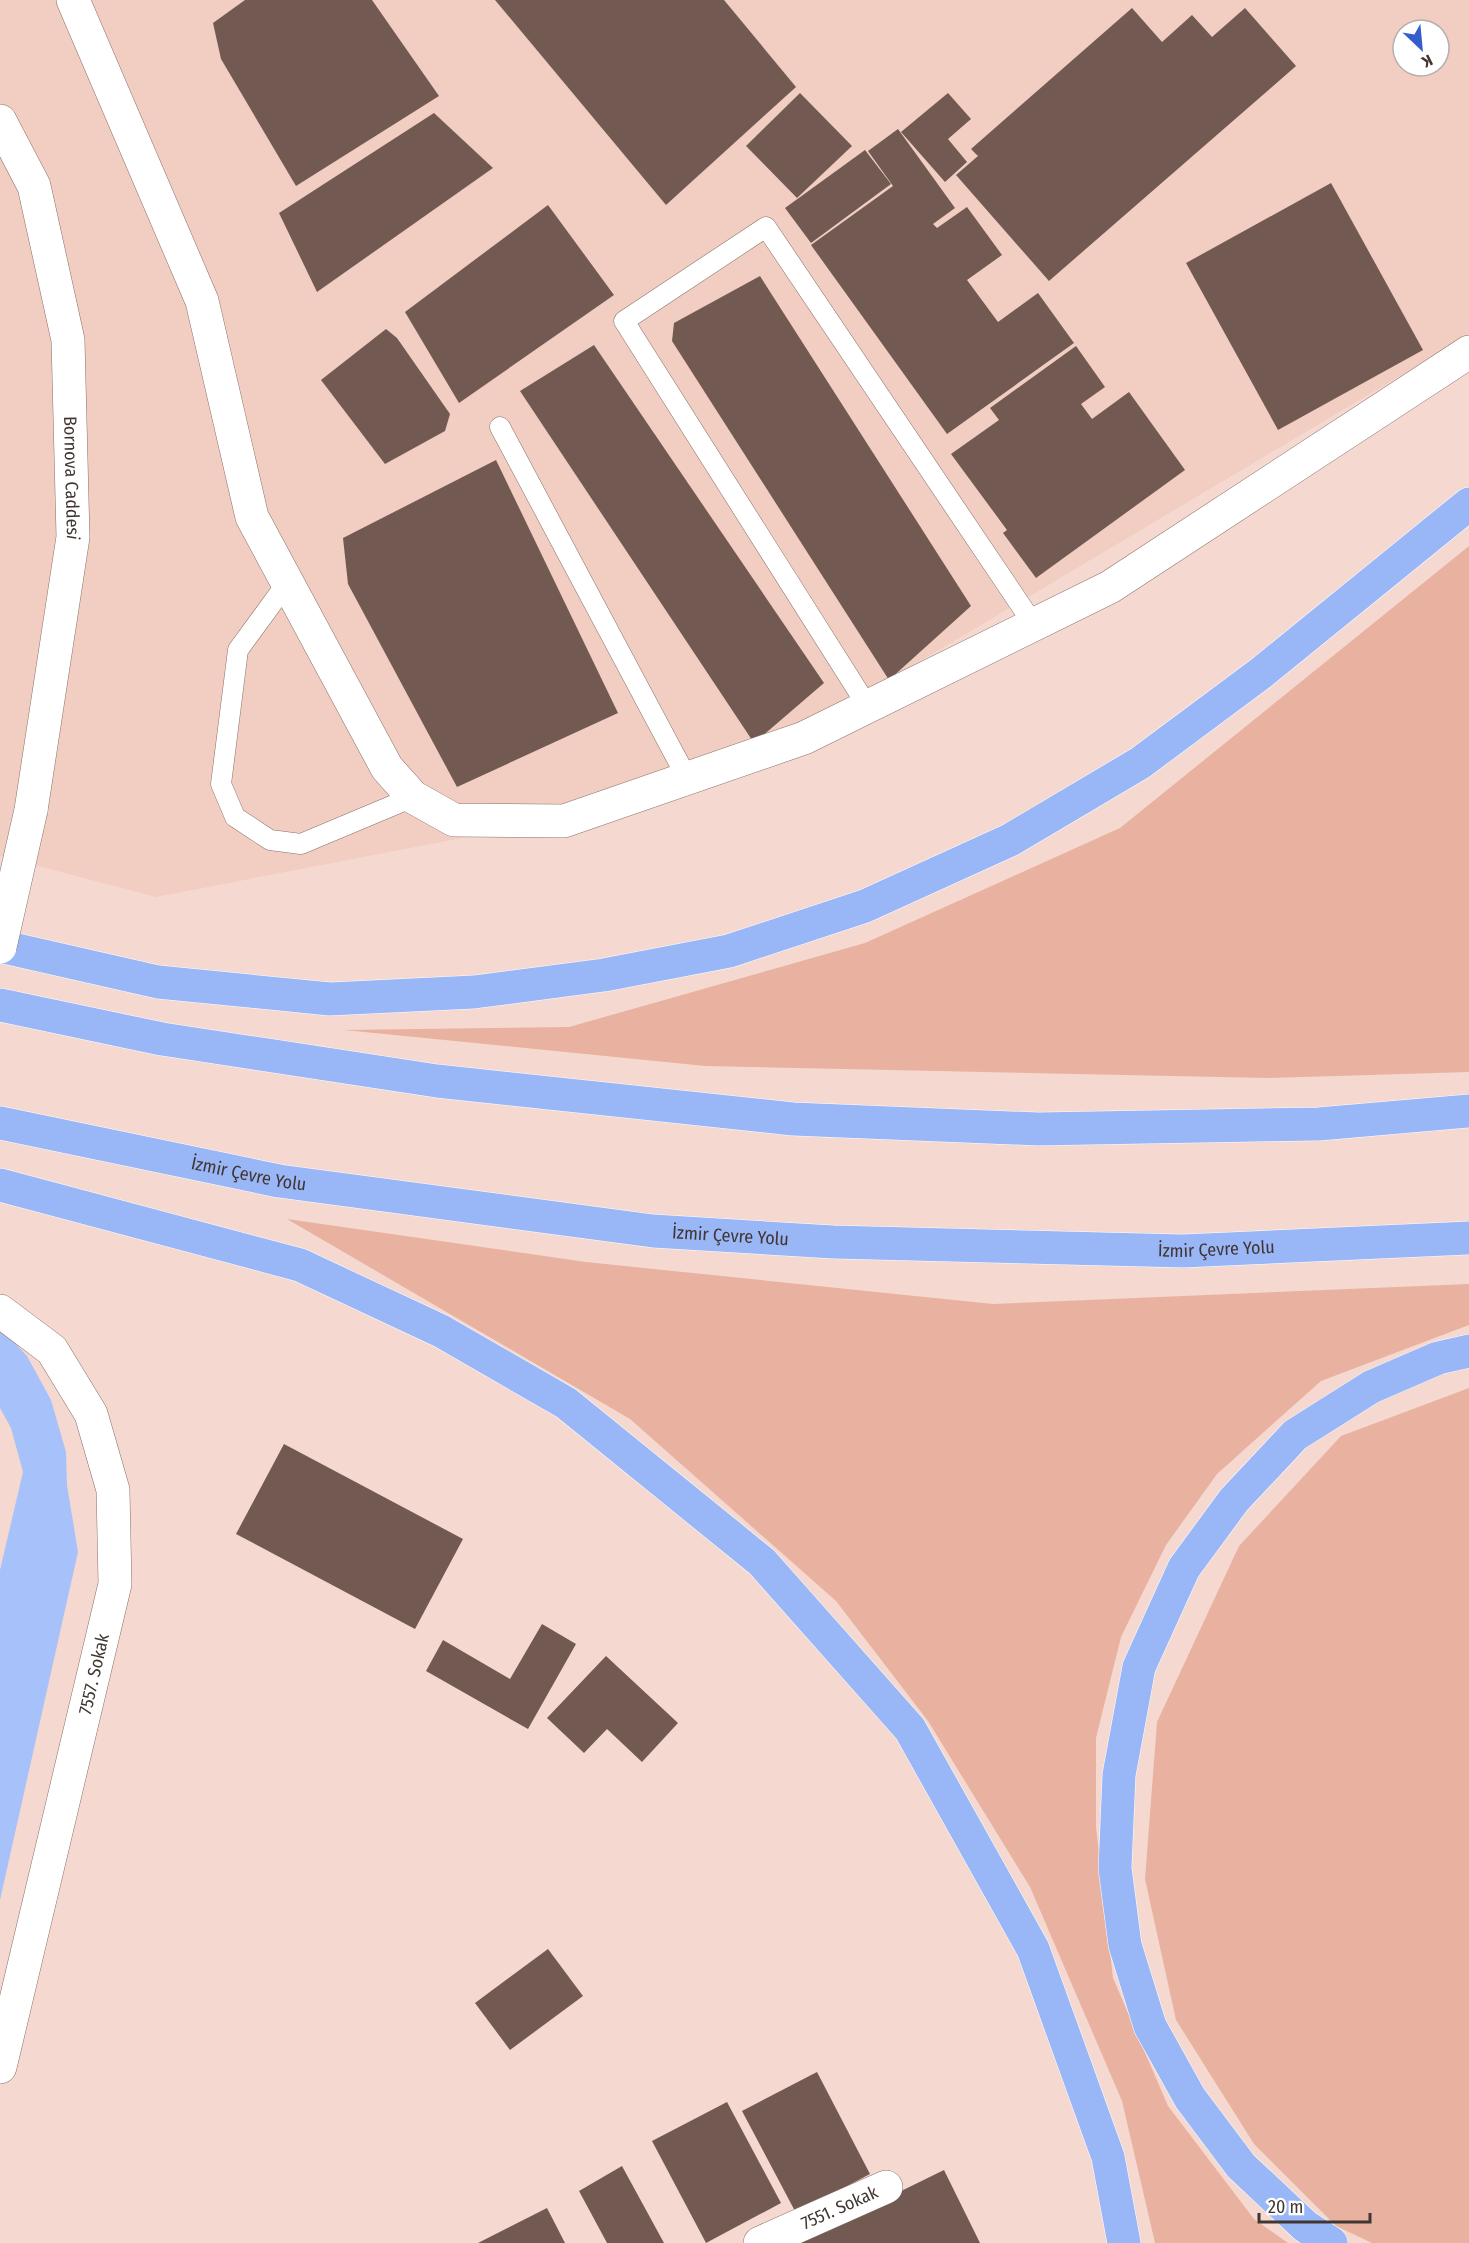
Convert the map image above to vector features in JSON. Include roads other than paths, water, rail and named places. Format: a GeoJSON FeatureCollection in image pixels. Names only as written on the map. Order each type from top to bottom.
{"type":"FeatureCollection","features":[{"type":"Feature","properties":{"kind":"highway"},"geometry":{"type":"LineString","coordinates":[[0,947],[158,982],[330,999],[474,992],[604,975],[729,951],[865,906],[1010,840],[1130,769],[1261,673],[1469,504]]}},
{"type":"Feature","properties":{"kind":"highway"},"geometry":{"type":"LineString","coordinates":[[0,1005],[162,1039],[426,1079],[794,1119],[1038,1129],[1319,1124],[1469,1112]]}},
{"type":"Feature","properties":{"kind":"highway","name":"İzmir Çevre Yolu"},"geometry":{"type":"LineString","coordinates":[[0,1123],[279,1181],[652,1231],[833,1242],[1183,1251],[1469,1238]]}},
{"type":"Feature","properties":{"kind":"highway"},"geometry":{"type":"LineString","coordinates":[[0,1185],[300,1264],[441,1331],[566,1403],[762,1562],[910,1729],[1033,1949],[1108,2157],[1124,2243]]}},
{"type":"Feature","properties":{"kind":"highway"},"geometry":{"type":"LineString","coordinates":[[1331,2243],[1305,2226],[1241,2166],[1190,2097],[1150,2026],[1125,1945],[1114,1868],[1119,1775],[1139,1667],[1184,1568],[1234,1500],[1295,1436],[1371,1387],[1438,1358],[1469,1351]]}},
{"type":"Feature","properties":{"kind":"street"},"geometry":{"type":"LineString","coordinates":[[73,0],[202,301],[252,517],[387,768],[413,797],[454,820],[564,821],[804,738],[1110,587],[1469,352]]}},
{"type":"Feature","properties":{"kind":"street","name":"Bornova Caddesi"},"geometry":{"type":"LineString","coordinates":[[0,121],[34,186],[68,340],[73,537],[31,810],[0,947]]}},
{"type":"Feature","properties":{"kind":"street","name":"7557. Sokak"},"geometry":{"type":"LineString","coordinates":[[0,1311],[52,1350],[91,1414],[113,1490],[115,1584],[0,2067]]}},
{"type":"Feature","properties":{"kind":"street","name":"7551. Sokak"},"geometry":{"type":"LineString","coordinates":[[760,2243],[886,2187]]}},
{"type":"Feature","properties":{"kind":"lane"},"geometry":{"type":"LineString","coordinates":[[868,707],[624,321],[766,227],[1034,625]]}},
{"type":"Feature","properties":{"kind":"lane"},"geometry":{"type":"LineString","coordinates":[[500,427],[687,778]]}},
{"type":"Feature","properties":{"kind":"lane"},"geometry":{"type":"LineString","coordinates":[[287,583],[238,650],[221,784],[235,817],[270,840],[301,844],[413,797]]}},
{"type":"Feature","properties":{"kind":"water"},"geometry":{"type":"Polygon","coordinates":[[[0,1327],[27,1356],[51,1400],[66,1452],[67,1485],[78,1552],[0,1900],[0,1570],[23,1472],[11,1428],[0,1408],[0,1327]]]}}]}
